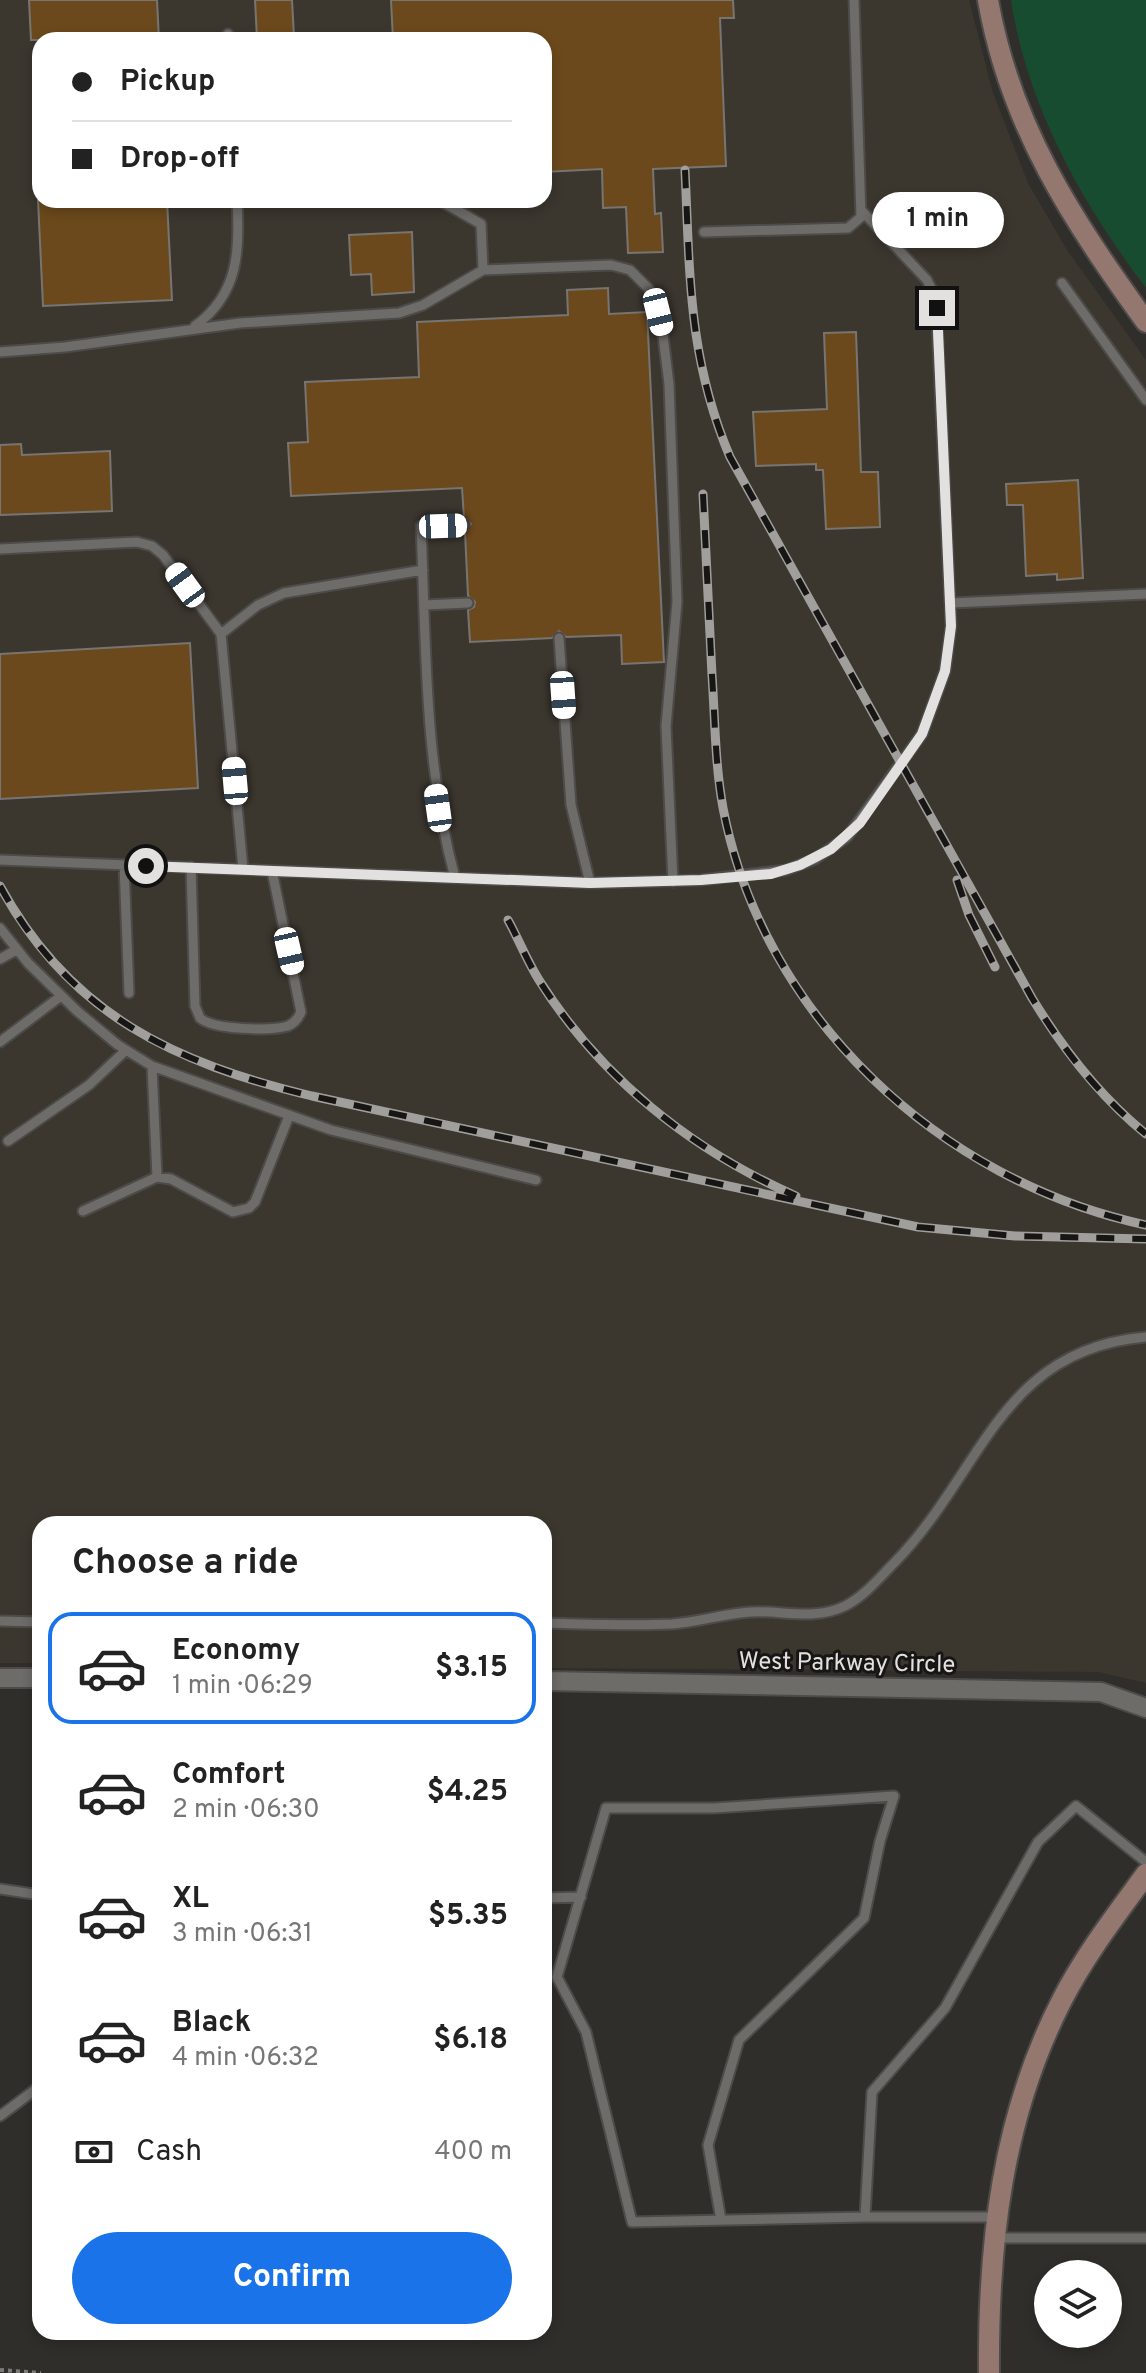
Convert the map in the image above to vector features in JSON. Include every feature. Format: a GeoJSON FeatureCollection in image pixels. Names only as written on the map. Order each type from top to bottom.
{"type":"FeatureCollection","features":[{"type":"Feature","properties":{"kind":"street"},"geometry":{"type":"LineString","coordinates":[[988,0],[1010,85],[1038,154],[1078,226],[1146,322]]}},
{"type":"Feature","properties":{"kind":"street"},"geometry":{"type":"LineString","coordinates":[[0,1678],[32,1678]]}},
{"type":"Feature","properties":{"kind":"street","name":"West Parkway Circle"},"geometry":{"type":"LineString","coordinates":[[552,1681],[1101,1692],[1146,1708]]}},
{"type":"Feature","properties":{"kind":"street"},"geometry":{"type":"LineString","coordinates":[[989,2373],[993,2238],[1015,2119],[1048,2029],[1080,1968],[1146,1874]]}},
{"type":"Feature","properties":{"kind":"lane"},"geometry":{"type":"LineString","coordinates":[[704,232],[848,228],[857,223],[862,211],[854,0]]}},
{"type":"Feature","properties":{"kind":"lane"},"geometry":{"type":"LineString","coordinates":[[193,328],[215,308],[235,271],[239,243],[237,208]]}},
{"type":"Feature","properties":{"kind":"lane"},"geometry":{"type":"LineString","coordinates":[[453,208],[481,224],[483,270]]}},
{"type":"Feature","properties":{"kind":"lane"},"geometry":{"type":"LineString","coordinates":[[0,860],[590,883],[673,882],[786,870],[815,859],[847,837],[922,734],[931,714],[949,649],[951,603],[936,298],[927,280],[862,211]]}},
{"type":"Feature","properties":{"kind":"lane"},"geometry":{"type":"LineString","coordinates":[[0,352],[65,347],[193,328],[399,313],[423,305],[483,270],[621,266],[644,281],[658,312],[669,384],[677,602],[666,726],[673,882]]}},
{"type":"Feature","properties":{"kind":"lane"},"geometry":{"type":"LineString","coordinates":[[1062,283],[1146,400]]}},
{"type":"Feature","properties":{"kind":"lane"},"geometry":{"type":"LineString","coordinates":[[455,878],[433,775],[421,526],[464,525]]}},
{"type":"Feature","properties":{"kind":"lane"},"geometry":{"type":"LineString","coordinates":[[0,549],[145,543],[163,555],[221,634],[243,869]]}},
{"type":"Feature","properties":{"kind":"lane"},"geometry":{"type":"LineString","coordinates":[[221,634],[258,605],[284,593],[423,570]]}},
{"type":"Feature","properties":{"kind":"lane"},"geometry":{"type":"LineString","coordinates":[[951,603],[1146,594]]}},
{"type":"Feature","properties":{"kind":"lane"},"geometry":{"type":"LineString","coordinates":[[424,605],[468,603]]}},
{"type":"Feature","properties":{"kind":"lane"},"geometry":{"type":"LineString","coordinates":[[559,638],[571,805],[590,883]]}},
{"type":"Feature","properties":{"kind":"lane"},"geometry":{"type":"LineString","coordinates":[[124,865],[129,993]]}},
{"type":"Feature","properties":{"kind":"lane"},"geometry":{"type":"LineString","coordinates":[[191,867],[195,1006],[205,1023],[218,1027],[284,1026],[294,1023],[301,1012],[272,871]]}},
{"type":"Feature","properties":{"kind":"lane"},"geometry":{"type":"LineString","coordinates":[[0,928],[16,950],[61,996],[126,1050],[152,1066],[289,1116],[365,1139],[536,1180]]}},
{"type":"Feature","properties":{"kind":"lane"},"geometry":{"type":"LineString","coordinates":[[0,959],[16,950]]}},
{"type":"Feature","properties":{"kind":"lane"},"geometry":{"type":"LineString","coordinates":[[0,1042],[61,996]]}},
{"type":"Feature","properties":{"kind":"lane"},"geometry":{"type":"LineString","coordinates":[[8,1141],[89,1085],[126,1050]]}},
{"type":"Feature","properties":{"kind":"lane"},"geometry":{"type":"LineString","coordinates":[[152,1066],[157,1177]]}},
{"type":"Feature","properties":{"kind":"lane"},"geometry":{"type":"LineString","coordinates":[[83,1211],[157,1177],[171,1179],[226,1209],[241,1211],[249,1208],[255,1202],[289,1116]]}},
{"type":"Feature","properties":{"kind":"lane"},"geometry":{"type":"LineString","coordinates":[[552,1623],[669,1624],[751,1612],[809,1615],[846,1605],[883,1575],[922,1533],[1007,1408],[1037,1376],[1056,1363],[1094,1346],[1146,1337]]}},
{"type":"Feature","properties":{"kind":"lane"},"geometry":{"type":"LineString","coordinates":[[0,1621],[32,1622]]}},
{"type":"Feature","properties":{"kind":"lane"},"geometry":{"type":"LineString","coordinates":[[721,2220],[708,2145],[739,2040],[864,1918],[880,1841],[894,1796],[714,1808],[606,1808],[557,1977],[586,2032],[632,2222],[996,2217]]}},
{"type":"Feature","properties":{"kind":"lane"},"geometry":{"type":"LineString","coordinates":[[865,2217],[872,2092],[945,2008],[1038,1842],[1076,1806],[1146,1862]]}},
{"type":"Feature","properties":{"kind":"lane"},"geometry":{"type":"LineString","coordinates":[[0,1889],[32,1894]]}},
{"type":"Feature","properties":{"kind":"lane"},"geometry":{"type":"LineString","coordinates":[[552,1898],[581,1897]]}},
{"type":"Feature","properties":{"kind":"lane"},"geometry":{"type":"LineString","coordinates":[[0,2116],[32,2092]]}},
{"type":"Feature","properties":{"kind":"lane"},"geometry":{"type":"LineString","coordinates":[[993,2238],[1146,2238]]}},
{"type":"Feature","properties":{"kind":"path"},"geometry":{"type":"LineString","coordinates":[[0,2370],[41,2373]]}},
{"type":"Feature","properties":{"kind":"shaded area"},"geometry":{"type":"Polygon","coordinates":[[[0,0],[969,0],[993,93],[1028,183],[1067,250],[1146,360],[1146,1683],[1099,1672],[552,1668],[552,1516],[32,1516],[32,1663],[0,1663],[0,0]]]}},
{"type":"Feature","properties":{"kind":"green space"},"geometry":{"type":"Polygon","coordinates":[[[1011,0],[1146,0],[1146,288],[1100,222],[1060,152],[1030,78],[1011,0]]]}},
{"type":"Feature","properties":{"kind":"building"},"geometry":{"type":"Polygon","coordinates":[[[29,0],[157,0],[159,32],[32,32],[31,40],[29,0]]]}},
{"type":"Feature","properties":{"kind":"building"},"geometry":{"type":"Polygon","coordinates":[[[255,0],[292,0],[294,32],[257,32],[255,0]]]}},
{"type":"Feature","properties":{"kind":"building"},"geometry":{"type":"Polygon","coordinates":[[[391,0],[733,0],[734,18],[720,18],[726,166],[653,169],[655,214],[661,213],[663,252],[628,253],[626,207],[603,208],[602,169],[552,172],[552,32],[393,32],[391,0]]]}},
{"type":"Feature","properties":{"kind":"building"},"geometry":{"type":"Polygon","coordinates":[[[38,208],[167,208],[172,300],[43,306],[38,208]]]}},
{"type":"Feature","properties":{"kind":"building"},"geometry":{"type":"Polygon","coordinates":[[[412,232],[414,292],[372,295],[371,274],[351,275],[349,235],[412,232]]]}},
{"type":"Feature","properties":{"kind":"building"},"geometry":{"type":"Polygon","coordinates":[[[608,288],[609,314],[647,312],[664,662],[622,664],[621,635],[566,637],[559,631],[552,638],[470,642],[468,610],[474,607],[475,602],[468,596],[465,532],[471,524],[464,518],[462,488],[291,496],[288,443],[308,442],[305,382],[419,377],[417,322],[568,315],[567,290],[608,288]]]}},
{"type":"Feature","properties":{"kind":"building"},"geometry":{"type":"Polygon","coordinates":[[[856,332],[861,472],[878,472],[880,527],[826,529],[823,470],[816,470],[816,464],[756,466],[753,412],[827,409],[824,333],[856,332]]]}},
{"type":"Feature","properties":{"kind":"building"},"geometry":{"type":"Polygon","coordinates":[[[21,444],[22,455],[110,451],[112,511],[0,515],[0,445],[21,444]]]}},
{"type":"Feature","properties":{"kind":"building"},"geometry":{"type":"Polygon","coordinates":[[[1078,480],[1083,578],[1057,580],[1057,574],[1026,576],[1023,505],[1007,505],[1006,484],[1078,480]]]}},
{"type":"Feature","properties":{"kind":"building"},"geometry":{"type":"Polygon","coordinates":[[[190,643],[198,788],[0,799],[0,654],[190,643]]]}},
{"type":"Feature","properties":{"kind":"railway"},"geometry":{"type":"LineString","coordinates":[[685,170],[690,281],[699,350],[716,420],[730,457],[1032,998],[1083,1071],[1146,1134]]}},
{"type":"Feature","properties":{"kind":"railway"},"geometry":{"type":"LineString","coordinates":[[703,494],[718,775],[723,808],[744,884],[777,955],[820,1020],[872,1078],[932,1129],[999,1171],[1070,1203],[1146,1225]]}},
{"type":"Feature","properties":{"kind":"railway"},"geometry":{"type":"LineString","coordinates":[[957,880],[969,915],[995,967]]}},
{"type":"Feature","properties":{"kind":"railway"},"geometry":{"type":"LineString","coordinates":[[0,886],[28,931],[59,969],[93,1000],[131,1027],[172,1049],[262,1083],[918,1227],[1015,1236],[1146,1239]]}},
{"type":"Feature","properties":{"kind":"railway"},"geometry":{"type":"LineString","coordinates":[[508,920],[535,973],[563,1015],[619,1079],[685,1133],[720,1156],[796,1196]]}},
{"type":"Feature","properties":{"kind":"route"},"geometry":{"type":"LineString","coordinates":[[146,866],[590,883],[659,882],[771,874],[815,859],[831,849],[860,823],[922,734],[945,671],[951,603],[937,308]]}}]}
